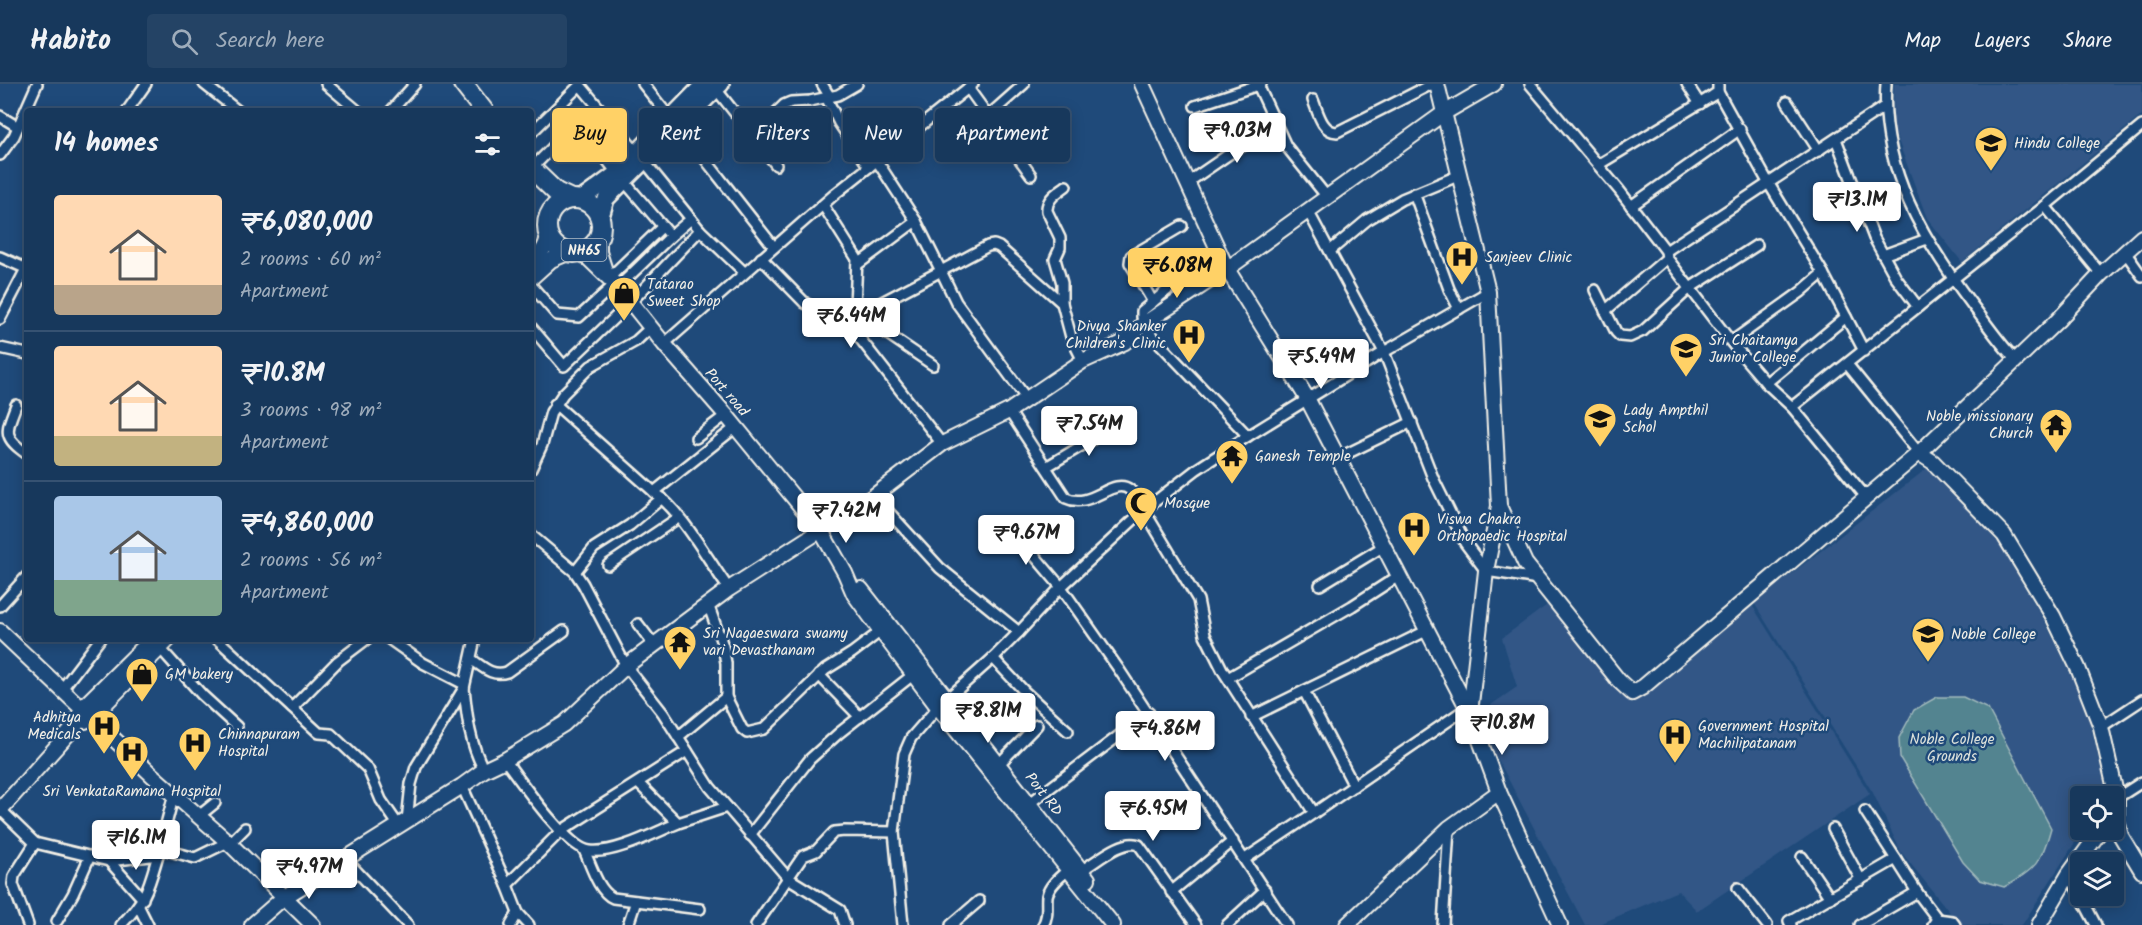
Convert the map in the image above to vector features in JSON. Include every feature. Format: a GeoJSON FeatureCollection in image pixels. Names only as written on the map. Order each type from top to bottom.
{"type":"FeatureCollection","features":[{"type":"Feature","properties":{"kind":"highway"},"geometry":{"type":"LineString","coordinates":[[463,84],[482,108]]}},
{"type":"Feature","properties":{"kind":"highway","name":"NH65"},"geometry":{"type":"LineString","coordinates":[[534,172],[562,197],[592,207],[600,228],[594,244],[575,252],[556,245],[548,231],[548,223],[555,202],[547,185]]}},
{"type":"Feature","properties":{"kind":"highway"},"geometry":{"type":"LineString","coordinates":[[554,209],[558,204],[575,200]]}},
{"type":"Feature","properties":{"kind":"main road"},"geometry":{"type":"LineString","coordinates":[[690,108],[713,86]]}},
{"type":"Feature","properties":{"kind":"main road"},"geometry":{"type":"LineString","coordinates":[[600,228],[606,199],[620,177],[639,159]]}},
{"type":"Feature","properties":{"kind":"main road"},"geometry":{"type":"LineString","coordinates":[[575,200],[620,177]]}},
{"type":"Feature","properties":{"kind":"street"},"geometry":{"type":"LineString","coordinates":[[26,108],[37,84]]}},
{"type":"Feature","properties":{"kind":"street"},"geometry":{"type":"LineString","coordinates":[[204,84],[234,108]]}},
{"type":"Feature","properties":{"kind":"street"},"geometry":{"type":"LineString","coordinates":[[326,84],[354,108]]}},
{"type":"Feature","properties":{"kind":"street"},"geometry":{"type":"LineString","coordinates":[[394,108],[415,84]]}},
{"type":"Feature","properties":{"kind":"street"},"geometry":{"type":"LineString","coordinates":[[643,84],[663,108]]}},
{"type":"Feature","properties":{"kind":"street"},"geometry":{"type":"LineString","coordinates":[[822,84],[839,123],[916,221],[956,302],[1026,398]]}},
{"type":"Feature","properties":{"kind":"street"},"geometry":{"type":"LineString","coordinates":[[781,108],[790,102],[828,97],[857,84]]}},
{"type":"Feature","properties":{"kind":"street"},"geometry":{"type":"LineString","coordinates":[[997,108],[1024,84]]}},
{"type":"Feature","properties":{"kind":"street"},"geometry":{"type":"LineString","coordinates":[[1142,84],[1227,269],[1307,398],[1428,630],[1468,711],[1499,792],[1560,925]]}},
{"type":"Feature","properties":{"kind":"street"},"geometry":{"type":"LineString","coordinates":[[1313,100],[1326,128],[1331,132],[1337,132],[1432,84]]}},
{"type":"Feature","properties":{"kind":"street"},"geometry":{"type":"LineString","coordinates":[[1245,859],[1468,711],[1486,571],[1499,506],[1488,292],[1437,84]]}},
{"type":"Feature","properties":{"kind":"street"},"geometry":{"type":"LineString","coordinates":[[252,925],[283,897],[484,770],[564,724],[626,666],[708,604],[874,496],[942,444],[1009,411],[1083,361],[1125,342],[1143,325],[1308,212],[1444,112],[1494,84]]}},
{"type":"Feature","properties":{"kind":"street"},"geometry":{"type":"LineString","coordinates":[[1530,84],[1631,206],[1731,342],[1766,383],[1792,407],[1866,496]]}},
{"type":"Feature","properties":{"kind":"street"},"geometry":{"type":"LineString","coordinates":[[1687,84],[1700,104]]}},
{"type":"Feature","properties":{"kind":"street"},"geometry":{"type":"LineString","coordinates":[[1886,84],[1888,143],[1896,172],[1920,227],[1952,279],[2010,355]]}},
{"type":"Feature","properties":{"kind":"street"},"geometry":{"type":"LineString","coordinates":[[129,108],[141,85]]}},
{"type":"Feature","properties":{"kind":"street"},"geometry":{"type":"LineString","coordinates":[[534,130],[580,85],[639,155]]}},
{"type":"Feature","properties":{"kind":"street"},"geometry":{"type":"LineString","coordinates":[[1195,106],[1260,85],[1286,146],[1326,197]]}},
{"type":"Feature","properties":{"kind":"street"},"geometry":{"type":"LineString","coordinates":[[713,86],[734,112]]}},
{"type":"Feature","properties":{"kind":"street"},"geometry":{"type":"LineString","coordinates":[[664,344],[823,205],[970,86],[983,108]]}},
{"type":"Feature","properties":{"kind":"street"},"geometry":{"type":"LineString","coordinates":[[1598,165],[1700,104],[1718,88],[1768,184],[1823,273],[1864,351]]}},
{"type":"Feature","properties":{"kind":"street"},"geometry":{"type":"LineString","coordinates":[[1787,102],[1819,151]]}},
{"type":"Feature","properties":{"kind":"street"},"geometry":{"type":"LineString","coordinates":[[1605,311],[1666,255],[1885,106]]}},
{"type":"Feature","properties":{"kind":"street"},"geometry":{"type":"LineString","coordinates":[[0,156],[24,113]]}},
{"type":"Feature","properties":{"kind":"street"},"geometry":{"type":"LineString","coordinates":[[0,116],[18,126]]}},
{"type":"Feature","properties":{"kind":"street"},"geometry":{"type":"LineString","coordinates":[[1792,407],[2142,126]]}},
{"type":"Feature","properties":{"kind":"street"},"geometry":{"type":"LineString","coordinates":[[1631,206],[1740,129]]}},
{"type":"Feature","properties":{"kind":"street"},"geometry":{"type":"LineString","coordinates":[[1187,183],[1231,152],[1278,130]]}},
{"type":"Feature","properties":{"kind":"street"},"geometry":{"type":"LineString","coordinates":[[534,166],[567,133],[588,136],[620,177],[672,236]]}},
{"type":"Feature","properties":{"kind":"street"},"geometry":{"type":"LineString","coordinates":[[1836,139],[1857,198],[1883,255],[1896,278],[1918,307]]}},
{"type":"Feature","properties":{"kind":"street"},"geometry":{"type":"LineString","coordinates":[[645,162],[700,230],[744,272]]}},
{"type":"Feature","properties":{"kind":"street"},"geometry":{"type":"LineString","coordinates":[[706,162],[774,247]]}},
{"type":"Feature","properties":{"kind":"street"},"geometry":{"type":"LineString","coordinates":[[1022,162],[1031,175]]}},
{"type":"Feature","properties":{"kind":"street"},"geometry":{"type":"LineString","coordinates":[[1330,251],[1367,220],[1414,193],[1460,175]]}},
{"type":"Feature","properties":{"kind":"street"},"geometry":{"type":"LineString","coordinates":[[1066,186],[1051,199],[1047,211],[1060,238],[1060,248],[1055,259],[1062,283],[1062,303],[1071,337],[1083,361]]}},
{"type":"Feature","properties":{"kind":"street"},"geometry":{"type":"LineString","coordinates":[[1414,193],[1449,289],[1459,309]]}},
{"type":"Feature","properties":{"kind":"street"},"geometry":{"type":"LineString","coordinates":[[823,205],[857,259],[855,306],[850,327]]}},
{"type":"Feature","properties":{"kind":"street"},"geometry":{"type":"LineString","coordinates":[[2045,206],[2096,268]]}},
{"type":"Feature","properties":{"kind":"street"},"geometry":{"type":"LineString","coordinates":[[1308,212],[1384,352],[1433,478],[1465,543],[1486,571],[1538,579]]}},
{"type":"Feature","properties":{"kind":"street"},"geometry":{"type":"LineString","coordinates":[[612,281],[691,219]]}},
{"type":"Feature","properties":{"kind":"street"},"geometry":{"type":"LineString","coordinates":[[857,265],[916,221]]}},
{"type":"Feature","properties":{"kind":"street"},"geometry":{"type":"LineString","coordinates":[[1153,302],[1130,263],[1131,256],[1182,226]]}},
{"type":"Feature","properties":{"kind":"street"},"geometry":{"type":"LineString","coordinates":[[534,289],[556,315],[579,316],[662,227]]}},
{"type":"Feature","properties":{"kind":"street","name":"Port road"},"geometry":{"type":"LineString","coordinates":[[600,228],[599,252],[612,281]]}},
{"type":"Feature","properties":{"kind":"street"},"geometry":{"type":"LineString","coordinates":[[534,331],[564,366],[631,302],[700,230]]}},
{"type":"Feature","properties":{"kind":"street"},"geometry":{"type":"LineString","coordinates":[[534,260],[548,244],[548,231]]}},
{"type":"Feature","properties":{"kind":"street"},"geometry":{"type":"LineString","coordinates":[[1499,506],[1525,563],[1619,681],[1632,693],[1643,687],[1919,453],[1972,404],[2010,355],[2058,320],[2096,268],[2125,252],[2142,237]]}},
{"type":"Feature","properties":{"kind":"street"},"geometry":{"type":"LineString","coordinates":[[1883,255],[1927,238]]}},
{"type":"Feature","properties":{"kind":"street"},"geometry":{"type":"LineString","coordinates":[[863,312],[988,246],[994,245],[1004,251],[1062,303]]}},
{"type":"Feature","properties":{"kind":"street"},"geometry":{"type":"LineString","coordinates":[[1595,290],[1620,336],[1630,337],[1642,331],[1690,288],[1757,245]]}},
{"type":"Feature","properties":{"kind":"street"},"geometry":{"type":"LineString","coordinates":[[534,275],[550,260],[575,252]]}},
{"type":"Feature","properties":{"kind":"street","name":"Port road"},"geometry":{"type":"LineString","coordinates":[[575,252],[587,257],[631,302],[650,328],[726,415],[820,531],[845,573]]}},
{"type":"Feature","properties":{"kind":"street"},"geometry":{"type":"LineString","coordinates":[[2125,252],[2142,276]]}},
{"type":"Feature","properties":{"kind":"street"},"geometry":{"type":"LineString","coordinates":[[0,257],[24,267]]}},
{"type":"Feature","properties":{"kind":"street"},"geometry":{"type":"LineString","coordinates":[[761,258],[805,303],[850,327],[942,444]]}},
{"type":"Feature","properties":{"kind":"street"},"geometry":{"type":"LineString","coordinates":[[1193,269],[1142,311],[1143,325],[1248,435]]}},
{"type":"Feature","properties":{"kind":"street"},"geometry":{"type":"LineString","coordinates":[[1731,342],[1801,292],[1823,273]]}},
{"type":"Feature","properties":{"kind":"street"},"geometry":{"type":"LineString","coordinates":[[0,319],[24,274]]}},
{"type":"Feature","properties":{"kind":"street"},"geometry":{"type":"LineString","coordinates":[[903,925],[894,832],[904,754],[911,738],[943,703],[993,658],[1061,587],[1144,510],[1197,469],[1307,398],[1488,292]]}},
{"type":"Feature","properties":{"kind":"street"},"geometry":{"type":"LineString","coordinates":[[855,306],[886,333],[933,365]]}},
{"type":"Feature","properties":{"kind":"street"},"geometry":{"type":"LineString","coordinates":[[1766,383],[1846,317]]}},
{"type":"Feature","properties":{"kind":"street"},"geometry":{"type":"LineString","coordinates":[[534,462],[555,404],[591,366],[636,340],[650,328]]}},
{"type":"Feature","properties":{"kind":"street"},"geometry":{"type":"LineString","coordinates":[[0,348],[24,353]]}},
{"type":"Feature","properties":{"kind":"street"},"geometry":{"type":"LineString","coordinates":[[1847,364],[1919,453],[1933,462],[2004,535],[2053,615],[2078,668],[2102,727],[2112,786]]}},
{"type":"Feature","properties":{"kind":"street"},"geometry":{"type":"LineString","coordinates":[[555,404],[658,495],[678,518],[729,589]]}},
{"type":"Feature","properties":{"kind":"street"},"geometry":{"type":"LineString","coordinates":[[16,405],[7,434],[10,440],[24,452]]}},
{"type":"Feature","properties":{"kind":"street"},"geometry":{"type":"LineString","coordinates":[[1009,411],[1066,498],[1074,502],[1083,502],[1117,486],[1124,486],[1135,495],[1198,600],[1205,635],[1228,678],[1314,813]]}},
{"type":"Feature","properties":{"kind":"street"},"geometry":{"type":"LineString","coordinates":[[696,438],[726,415]]}},
{"type":"Feature","properties":{"kind":"street"},"geometry":{"type":"LineString","coordinates":[[1338,458],[1412,422]]}},
{"type":"Feature","properties":{"kind":"street"},"geometry":{"type":"LineString","coordinates":[[1046,467],[1118,424]]}},
{"type":"Feature","properties":{"kind":"street"},"geometry":{"type":"LineString","coordinates":[[575,572],[594,548],[630,525],[658,495],[736,427]]}},
{"type":"Feature","properties":{"kind":"street"},"geometry":{"type":"LineString","coordinates":[[874,496],[940,568],[1019,632]]}},
{"type":"Feature","properties":{"kind":"street"},"geometry":{"type":"LineString","coordinates":[[608,566],[678,518]]}},
{"type":"Feature","properties":{"kind":"street"},"geometry":{"type":"LineString","coordinates":[[1011,528],[1061,587],[1149,713],[1287,925]]}},
{"type":"Feature","properties":{"kind":"street"},"geometry":{"type":"LineString","coordinates":[[534,538],[575,572],[626,666],[663,713],[710,787],[788,878],[840,910],[845,925]]}},
{"type":"Feature","properties":{"kind":"street"},"geometry":{"type":"LineString","coordinates":[[1320,585],[1384,546]]}},
{"type":"Feature","properties":{"kind":"street"},"geometry":{"type":"LineString","coordinates":[[845,573],[854,594],[881,631],[914,674],[943,703],[1075,870],[1113,925]]}},
{"type":"Feature","properties":{"kind":"street","name":"Port RD"},"geometry":{"type":"LineString","coordinates":[[845,573],[866,595],[943,703],[999,764],[1030,803],[1075,870],[1124,925]]}},
{"type":"Feature","properties":{"kind":"street"},"geometry":{"type":"LineString","coordinates":[[1228,678],[1400,576]]}},
{"type":"Feature","properties":{"kind":"street"},"geometry":{"type":"LineString","coordinates":[[0,606],[24,579]]}},
{"type":"Feature","properties":{"kind":"street"},"geometry":{"type":"LineString","coordinates":[[708,604],[723,646],[726,663],[726,697],[742,729],[747,733],[764,729],[819,675],[881,631]]}},
{"type":"Feature","properties":{"kind":"street"},"geometry":{"type":"LineString","coordinates":[[638,624],[654,645]]}},
{"type":"Feature","properties":{"kind":"street"},"geometry":{"type":"LineString","coordinates":[[1251,717],[1428,630]]}},
{"type":"Feature","properties":{"kind":"street"},"geometry":{"type":"LineString","coordinates":[[0,631],[313,925]]}},
{"type":"Feature","properties":{"kind":"street"},"geometry":{"type":"LineString","coordinates":[[471,659],[493,674],[507,672],[564,631]]}},
{"type":"Feature","properties":{"kind":"street"},"geometry":{"type":"LineString","coordinates":[[62,689],[98,642]]}},
{"type":"Feature","properties":{"kind":"street"},"geometry":{"type":"LineString","coordinates":[[237,727],[202,695],[160,642],[87,713],[2,804],[35,843],[109,861],[158,852],[195,858],[228,843],[245,828]]}},
{"type":"Feature","properties":{"kind":"street"},"geometry":{"type":"LineString","coordinates":[[220,642],[319,733],[331,734],[368,768],[381,800],[403,823]]}},
{"type":"Feature","properties":{"kind":"street"},"geometry":{"type":"LineString","coordinates":[[292,708],[338,661],[363,642]]}},
{"type":"Feature","properties":{"kind":"street"},"geometry":{"type":"LineString","coordinates":[[393,642],[423,663],[464,686]]}},
{"type":"Feature","properties":{"kind":"street"},"geometry":{"type":"LineString","coordinates":[[403,823],[416,767],[464,686],[474,642]]}},
{"type":"Feature","properties":{"kind":"street"},"geometry":{"type":"LineString","coordinates":[[993,658],[1025,692],[1068,731]]}},
{"type":"Feature","properties":{"kind":"street"},"geometry":{"type":"LineString","coordinates":[[750,835],[810,759],[914,674]]}},
{"type":"Feature","properties":{"kind":"street"},"geometry":{"type":"LineString","coordinates":[[819,675],[860,717]]}},
{"type":"Feature","properties":{"kind":"street"},"geometry":{"type":"LineString","coordinates":[[464,686],[469,736],[484,770]]}},
{"type":"Feature","properties":{"kind":"street"},"geometry":{"type":"LineString","coordinates":[[1304,691],[1354,786]]}},
{"type":"Feature","properties":{"kind":"street"},"geometry":{"type":"LineString","coordinates":[[678,737],[726,697]]}},
{"type":"Feature","properties":{"kind":"street"},"geometry":{"type":"LineString","coordinates":[[2102,727],[2142,700]]}},
{"type":"Feature","properties":{"kind":"street"},"geometry":{"type":"LineString","coordinates":[[1030,803],[1149,713]]}},
{"type":"Feature","properties":{"kind":"street"},"geometry":{"type":"LineString","coordinates":[[999,764],[1037,724]]}},
{"type":"Feature","properties":{"kind":"street"},"geometry":{"type":"LineString","coordinates":[[507,885],[561,831],[687,751]]}},
{"type":"Feature","properties":{"kind":"street"},"geometry":{"type":"LineString","coordinates":[[505,760],[561,831],[584,850],[608,896],[700,909]]}},
{"type":"Feature","properties":{"kind":"street"},"geometry":{"type":"LineString","coordinates":[[2124,795],[2142,782]]}},
{"type":"Feature","properties":{"kind":"street"},"geometry":{"type":"LineString","coordinates":[[638,783],[678,823]]}},
{"type":"Feature","properties":{"kind":"street"},"geometry":{"type":"LineString","coordinates":[[462,786],[518,913],[529,925]]}},
{"type":"Feature","properties":{"kind":"street"},"geometry":{"type":"LineString","coordinates":[[1347,925],[1449,828],[1499,792]]}},
{"type":"Feature","properties":{"kind":"street"},"geometry":{"type":"LineString","coordinates":[[121,925],[148,892],[174,794]]}},
{"type":"Feature","properties":{"kind":"street"},"geometry":{"type":"LineString","coordinates":[[199,816],[214,803]]}},
{"type":"Feature","properties":{"kind":"street"},"geometry":{"type":"LineString","coordinates":[[584,850],[607,851],[678,823],[727,807]]}},
{"type":"Feature","properties":{"kind":"street"},"geometry":{"type":"LineString","coordinates":[[1865,811],[1937,923],[1952,921],[1955,925]]}},
{"type":"Feature","properties":{"kind":"street"},"geometry":{"type":"LineString","coordinates":[[1443,925],[1449,828]]}},
{"type":"Feature","properties":{"kind":"street"},"geometry":{"type":"LineString","coordinates":[[1833,829],[1861,880]]}},
{"type":"Feature","properties":{"kind":"street"},"geometry":{"type":"LineString","coordinates":[[756,925],[803,856],[816,851],[834,832],[894,832]]}},
{"type":"Feature","properties":{"kind":"street"},"geometry":{"type":"LineString","coordinates":[[2039,925],[2069,874],[2094,840]]}},
{"type":"Feature","properties":{"kind":"street"},"geometry":{"type":"LineString","coordinates":[[2123,840],[2142,871]]}},
{"type":"Feature","properties":{"kind":"street"},"geometry":{"type":"LineString","coordinates":[[1171,892],[1233,841]]}},
{"type":"Feature","properties":{"kind":"street"},"geometry":{"type":"LineString","coordinates":[[28,925],[14,884],[14,876],[35,843]]}},
{"type":"Feature","properties":{"kind":"street"},"geometry":{"type":"LineString","coordinates":[[1043,925],[1048,912],[1047,896],[1050,888],[1075,870],[1124,844],[1134,843],[1139,845],[1196,925]]}},
{"type":"Feature","properties":{"kind":"street"},"geometry":{"type":"LineString","coordinates":[[57,921],[73,894],[90,856]]}},
{"type":"Feature","properties":{"kind":"street"},"geometry":{"type":"LineString","coordinates":[[1802,857],[1830,898]]}},
{"type":"Feature","properties":{"kind":"street"},"geometry":{"type":"LineString","coordinates":[[345,859],[408,925]]}},
{"type":"Feature","properties":{"kind":"street"},"geometry":{"type":"LineString","coordinates":[[1787,924],[1896,859]]}},
{"type":"Feature","properties":{"kind":"street"},"geometry":{"type":"LineString","coordinates":[[109,861],[141,903],[148,925]]}},
{"type":"Feature","properties":{"kind":"street"},"geometry":{"type":"LineString","coordinates":[[2069,874],[2096,925]]}},
{"type":"Feature","properties":{"kind":"street"},"geometry":{"type":"LineString","coordinates":[[1738,888],[1767,925]]}},
{"type":"Feature","properties":{"kind":"street"},"geometry":{"type":"LineString","coordinates":[[1227,925],[1265,890]]}},
{"type":"Feature","properties":{"kind":"street"},"geometry":{"type":"LineString","coordinates":[[1860,925],[1917,892]]}},
{"type":"Feature","properties":{"kind":"street"},"geometry":{"type":"LineString","coordinates":[[628,925],[636,901]]}},
{"type":"Feature","properties":{"kind":"street"},"geometry":{"type":"LineString","coordinates":[[951,925],[979,901]]}},
{"type":"Feature","properties":{"kind":"street"},"geometry":{"type":"LineString","coordinates":[[511,925],[518,913]]}},
{"type":"Feature","properties":{"kind":"shaded area","name":"Hindu College"},"geometry":{"type":"Polygon","coordinates":[[[1894,84],[2142,84],[2142,115],[1962,262],[1927,218],[1893,127],[1894,84]]]}},
{"type":"Feature","properties":{"kind":"shaded area","name":"Noble College"},"geometry":{"type":"Polygon","coordinates":[[[1930,466],[2000,545],[2045,622],[2085,703],[2105,786],[2070,786],[2070,840],[2077,840],[2022,925],[1960,925],[1901,852],[1873,793],[1754,603],[1930,466]]]}},
{"type":"Feature","properties":{"kind":"shaded area","name":"Government Hospital Machilipatanam"},"geometry":{"type":"Polygon","coordinates":[[[1547,605],[1633,703],[1752,605],[1870,794],[1697,911],[1678,891],[1597,925],[1585,925],[1484,733],[1485,709],[1517,687],[1502,638],[1547,605]]]}},
{"type":"Feature","properties":{"kind":"green space","name":"Noble College Grounds"},"geometry":{"type":"Polygon","coordinates":[[[1937,697],[1963,697],[1988,709],[2051,828],[2036,864],[2004,887],[1980,880],[1963,862],[1900,758],[1899,738],[1914,710],[1937,697]]]}},
{"type":"Feature","properties":{"kind":"place","name":"Hindu College"},"geometry":{"type":"Point","coordinates":[1991,172]}},
{"type":"Feature","properties":{"kind":"place","name":"Sanjeev Clinic"},"geometry":{"type":"Point","coordinates":[1462,286]}},
{"type":"Feature","properties":{"kind":"place","name":"Tatarao Sweet Shop"},"geometry":{"type":"Point","coordinates":[624,322]}},
{"type":"Feature","properties":{"kind":"place","name":"Divya Shanker Children's Clinic"},"geometry":{"type":"Point","coordinates":[1189,364]}},
{"type":"Feature","properties":{"kind":"place","name":"Sri Chaitamya Junior College"},"geometry":{"type":"Point","coordinates":[1686,378]}},
{"type":"Feature","properties":{"kind":"place","name":"Lady Ampthil Schol"},"geometry":{"type":"Point","coordinates":[1600,448]}},
{"type":"Feature","properties":{"kind":"place","name":"Noble missionary Church"},"geometry":{"type":"Point","coordinates":[2056,454]}},
{"type":"Feature","properties":{"kind":"place","name":"Ganesh Temple"},"geometry":{"type":"Point","coordinates":[1232,485]}},
{"type":"Feature","properties":{"kind":"place","name":"Mosque"},"geometry":{"type":"Point","coordinates":[1141,532]}},
{"type":"Feature","properties":{"kind":"place","name":"Viswa Chakra Orthopaedic Hospital"},"geometry":{"type":"Point","coordinates":[1414,557]}},
{"type":"Feature","properties":{"kind":"place","name":"Noble College"},"geometry":{"type":"Point","coordinates":[1928,663]}},
{"type":"Feature","properties":{"kind":"place","name":"Sri Nagaeswara swamy vari Devasthanam"},"geometry":{"type":"Point","coordinates":[680,671]}},
{"type":"Feature","properties":{"kind":"place","name":"GM bakery"},"geometry":{"type":"Point","coordinates":[142,703]}},
{"type":"Feature","properties":{"kind":"place","name":"Adhitya Medicals"},"geometry":{"type":"Point","coordinates":[104,755]}},
{"type":"Feature","properties":{"kind":"place","name":"Government Hospital Machilipatanam"},"geometry":{"type":"Point","coordinates":[1675,764]}},
{"type":"Feature","properties":{"kind":"place","name":"Chinnapuram Hospital"},"geometry":{"type":"Point","coordinates":[195,772]}},
{"type":"Feature","properties":{"kind":"place","name":"Sri VenkataRamana Hospital"},"geometry":{"type":"Point","coordinates":[132,781]}}]}
